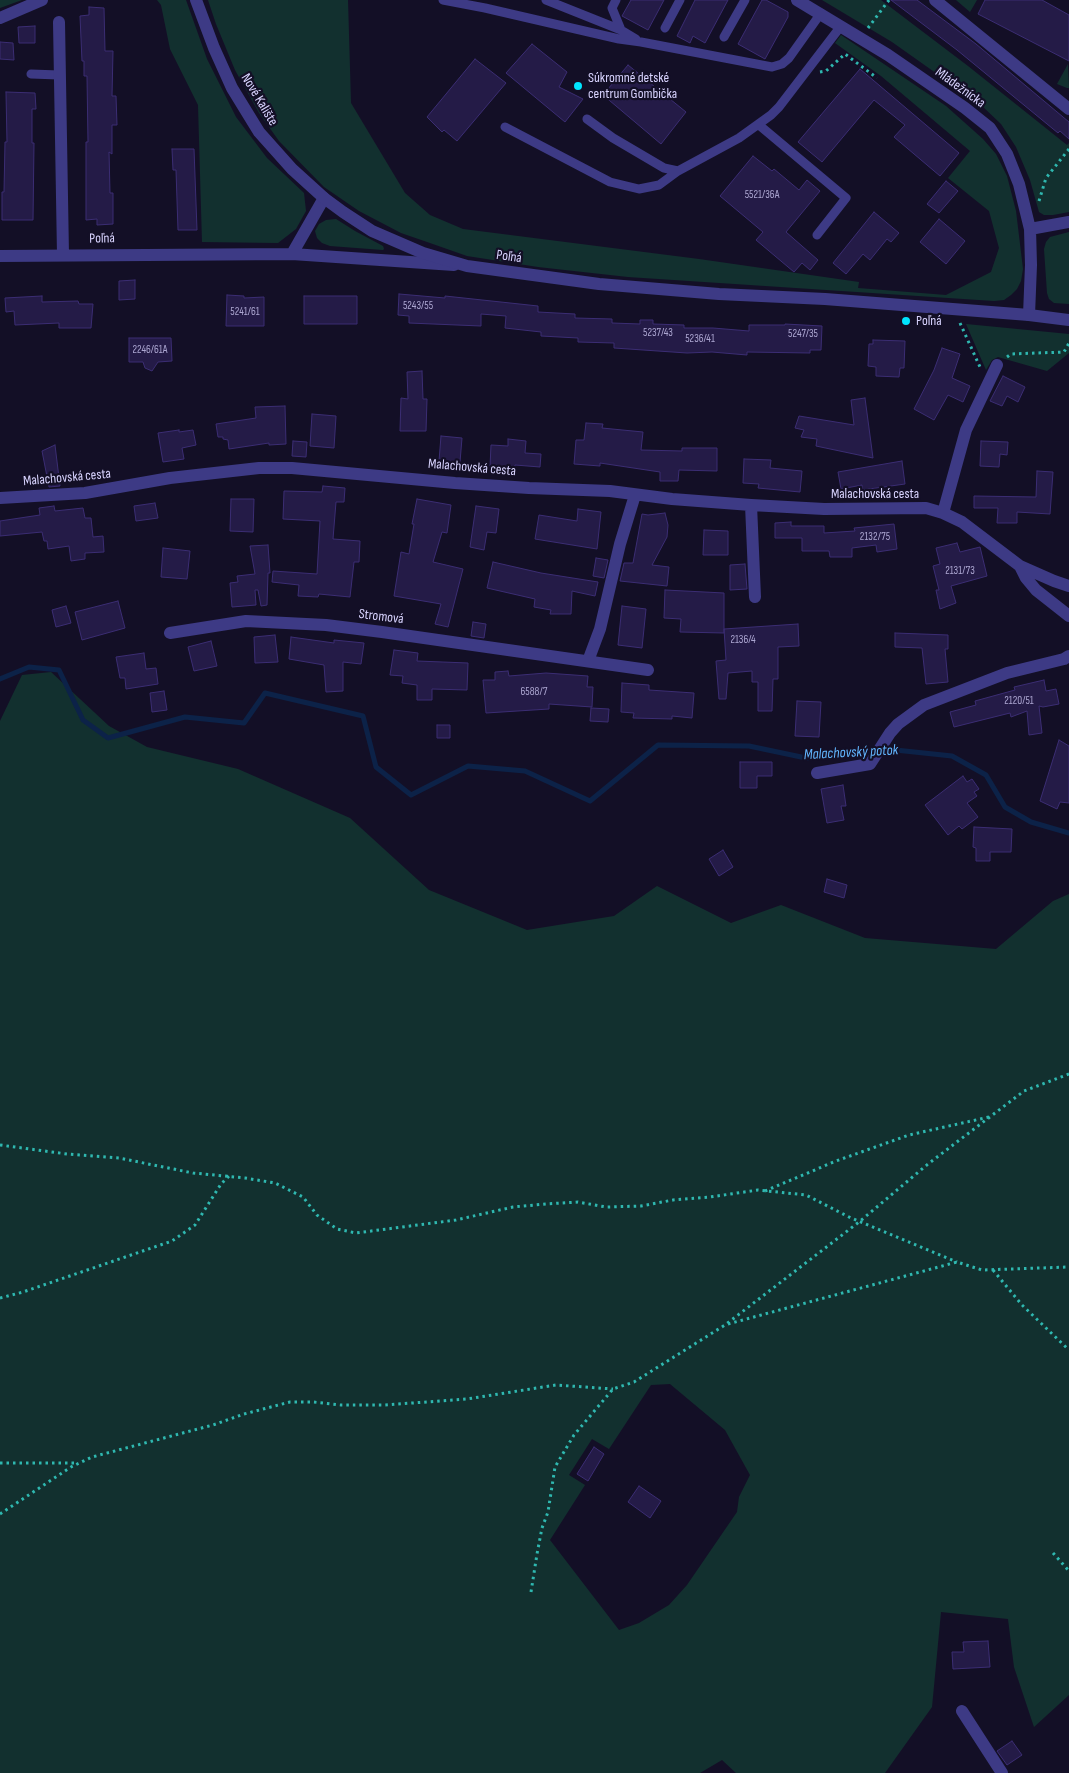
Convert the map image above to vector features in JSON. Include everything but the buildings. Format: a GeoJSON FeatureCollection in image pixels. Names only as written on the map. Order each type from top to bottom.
{"type":"FeatureCollection","features":[{"type":"Feature","properties":{"kind":"street"},"geometry":{"type":"LineString","coordinates":[[0,18],[42,0]]}},
{"type":"Feature","properties":{"kind":"street","name":"Nové Kalište"},"geometry":{"type":"LineString","coordinates":[[196,0],[214,48],[229,80],[259,132],[292,169],[324,198],[343,212],[380,234],[423,253],[467,266]]}},
{"type":"Feature","properties":{"kind":"street","name":"Mládežnícka"},"geometry":{"type":"LineString","coordinates":[[797,0],[888,55],[965,108],[990,128],[1007,154],[1019,184],[1030,229],[1029,315]]}},
{"type":"Feature","properties":{"kind":"street"},"geometry":{"type":"LineString","coordinates":[[935,0],[1069,108]]}},
{"type":"Feature","properties":{"kind":"street"},"geometry":{"type":"LineString","coordinates":[[59,22],[63,255]]}},
{"type":"Feature","properties":{"kind":"street"},"geometry":{"type":"LineString","coordinates":[[292,254],[324,198]]}},
{"type":"Feature","properties":{"kind":"street"},"geometry":{"type":"LineString","coordinates":[[1030,229],[1069,222]]}},
{"type":"Feature","properties":{"kind":"street","name":"Poľná"},"geometry":{"type":"LineString","coordinates":[[0,256],[292,254],[467,266],[598,284],[1029,315],[1069,320]]}},
{"type":"Feature","properties":{"kind":"street"},"geometry":{"type":"LineString","coordinates":[[943,513],[966,430],[997,365]]}},
{"type":"Feature","properties":{"kind":"street","name":"Malachovská cesta"},"geometry":{"type":"LineString","coordinates":[[0,498],[85,493],[170,478],[258,468],[292,468],[483,485],[610,491],[635,495],[751,505],[824,509],[926,508],[943,513],[962,522],[1020,566],[1069,586]]}},
{"type":"Feature","properties":{"kind":"street"},"geometry":{"type":"LineString","coordinates":[[588,662],[600,629],[620,544],[635,495]]}},
{"type":"Feature","properties":{"kind":"street"},"geometry":{"type":"LineString","coordinates":[[751,505],[755,597]]}},
{"type":"Feature","properties":{"kind":"street","name":"Malachovská cesta"},"geometry":{"type":"LineString","coordinates":[[1020,566],[1026,578],[1036,590],[1069,616]]}},
{"type":"Feature","properties":{"kind":"street","name":"Stromová"},"geometry":{"type":"LineString","coordinates":[[170,633],[246,621],[261,621],[382,632],[648,670]]}},
{"type":"Feature","properties":{"kind":"street"},"geometry":{"type":"LineString","coordinates":[[817,773],[870,764],[898,724],[924,705],[1007,673],[1064,659],[1069,656]]}},
{"type":"Feature","properties":{"kind":"street"},"geometry":{"type":"LineString","coordinates":[[962,1711],[1002,1773]]}},
{"type":"Feature","properties":{"kind":"lane"},"geometry":{"type":"LineString","coordinates":[[443,0],[620,35]]}},
{"type":"Feature","properties":{"kind":"lane"},"geometry":{"type":"LineString","coordinates":[[546,0],[620,35],[641,42],[762,66],[777,66],[789,58],[821,13]]}},
{"type":"Feature","properties":{"kind":"lane"},"geometry":{"type":"LineString","coordinates":[[616,0],[612,8],[620,35]]}},
{"type":"Feature","properties":{"kind":"lane"},"geometry":{"type":"LineString","coordinates":[[665,28],[680,0]]}},
{"type":"Feature","properties":{"kind":"lane"},"geometry":{"type":"LineString","coordinates":[[724,37],[744,0]]}},
{"type":"Feature","properties":{"kind":"lane"},"geometry":{"type":"LineString","coordinates":[[505,127],[610,182],[639,189],[659,185],[678,171],[740,138],[759,125],[779,107],[841,26]]}},
{"type":"Feature","properties":{"kind":"lane"},"geometry":{"type":"LineString","coordinates":[[30,74],[60,75]]}},
{"type":"Feature","properties":{"kind":"lane"},"geometry":{"type":"LineString","coordinates":[[587,118],[613,138],[664,168],[678,171]]}},
{"type":"Feature","properties":{"kind":"lane"},"geometry":{"type":"LineString","coordinates":[[759,125],[846,198],[817,235]]}},
{"type":"Feature","properties":{"kind":"path"},"geometry":{"type":"LineString","coordinates":[[867,30],[888,0]]}},
{"type":"Feature","properties":{"kind":"path"},"geometry":{"type":"LineString","coordinates":[[805,73],[826,71],[845,54],[877,78]]}},
{"type":"Feature","properties":{"kind":"path"},"geometry":{"type":"LineString","coordinates":[[1036,209],[1046,178],[1069,150]]}},
{"type":"Feature","properties":{"kind":"path"},"geometry":{"type":"LineString","coordinates":[[960,321],[988,384]]}},
{"type":"Feature","properties":{"kind":"path"},"geometry":{"type":"LineString","coordinates":[[997,365],[1012,354],[1064,352],[1069,343]]}},
{"type":"Feature","properties":{"kind":"path"},"geometry":{"type":"LineString","coordinates":[[0,1514],[79,1463],[92,1457],[213,1426],[244,1414],[290,1402],[313,1402],[341,1406],[385,1405],[467,1399],[556,1385],[613,1389],[634,1382],[725,1325],[859,1222],[928,1164],[1024,1091],[1069,1074]]}},
{"type":"Feature","properties":{"kind":"path"},"geometry":{"type":"LineString","coordinates":[[765,1191],[836,1161],[909,1135],[992,1116]]}},
{"type":"Feature","properties":{"kind":"path"},"geometry":{"type":"LineString","coordinates":[[0,1145],[67,1154],[119,1158],[194,1173],[275,1183],[303,1197],[317,1215],[338,1229],[356,1233],[456,1220],[513,1208],[546,1204],[578,1202],[606,1207],[641,1206],[673,1200],[758,1190],[806,1195],[859,1222],[957,1262],[982,1270],[1069,1266]]}},
{"type":"Feature","properties":{"kind":"path"},"geometry":{"type":"LineString","coordinates":[[0,1298],[23,1292],[172,1241],[195,1225],[221,1184],[230,1176]]}},
{"type":"Feature","properties":{"kind":"path"},"geometry":{"type":"LineString","coordinates":[[725,1325],[957,1262]]}},
{"type":"Feature","properties":{"kind":"path"},"geometry":{"type":"LineString","coordinates":[[992,1269],[1022,1305],[1069,1350]]}},
{"type":"Feature","properties":{"kind":"path"},"geometry":{"type":"LineString","coordinates":[[531,1592],[542,1528],[548,1512],[555,1467],[574,1435],[613,1389]]}},
{"type":"Feature","properties":{"kind":"path"},"geometry":{"type":"LineString","coordinates":[[0,1463],[79,1463]]}},
{"type":"Feature","properties":{"kind":"path"},"geometry":{"type":"LineString","coordinates":[[1053,1553],[1069,1571]]}},
{"type":"Feature","properties":{"kind":"green space"},"geometry":{"type":"Polygon","coordinates":[[[0,0],[22,0],[0,8],[0,0]]]}},
{"type":"Feature","properties":{"kind":"green space"},"geometry":{"type":"Polygon","coordinates":[[[157,0],[186,0],[207,59],[236,117],[267,158],[304,193],[306,211],[296,229],[278,243],[202,242],[198,105],[170,49],[161,5],[157,0]]]}},
{"type":"Feature","properties":{"kind":"green space"},"geometry":{"type":"Polygon","coordinates":[[[208,0],[348,0],[351,103],[405,193],[430,215],[463,229],[699,259],[859,282],[858,288],[946,295],[991,272],[999,248],[989,211],[948,178],[970,151],[881,76],[835,43],[841,35],[946,106],[983,139],[996,154],[1007,176],[1016,211],[1023,269],[1021,281],[1011,295],[1004,300],[994,301],[628,277],[538,267],[467,256],[401,233],[359,211],[324,187],[279,141],[259,113],[235,70],[208,0]]]}},
{"type":"Feature","properties":{"kind":"green space"},"geometry":{"type":"Polygon","coordinates":[[[822,0],[881,0],[1067,145],[1069,143],[1069,212],[1044,215],[1039,212],[1030,180],[1016,147],[1001,124],[981,105],[892,42],[822,0]]]}},
{"type":"Feature","properties":{"kind":"green space"},"geometry":{"type":"Polygon","coordinates":[[[956,0],[977,0],[970,12],[956,0]]]}},
{"type":"Feature","properties":{"kind":"green space"},"geometry":{"type":"Polygon","coordinates":[[[1068,64],[1069,88],[1067,88],[1057,84],[1068,64]]]}},
{"type":"Feature","properties":{"kind":"green space"},"geometry":{"type":"Polygon","coordinates":[[[336,219],[383,246],[384,249],[330,246],[322,243],[317,238],[315,231],[319,224],[326,220],[336,219]]]}},
{"type":"Feature","properties":{"kind":"green space"},"geometry":{"type":"Polygon","coordinates":[[[1069,232],[1069,304],[1054,303],[1049,299],[1047,293],[1044,249],[1050,237],[1069,232]]]}},
{"type":"Feature","properties":{"kind":"green space"},"geometry":{"type":"Polygon","coordinates":[[[966,324],[1069,334],[1069,353],[1047,371],[998,357],[992,360],[986,370],[966,324]]]}},
{"type":"Feature","properties":{"kind":"green space"},"geometry":{"type":"Polygon","coordinates":[[[51,672],[109,726],[147,747],[238,769],[350,818],[429,890],[527,930],[614,916],[657,886],[731,923],[781,905],[865,938],[996,949],[1053,901],[1069,894],[1069,1695],[1034,1727],[1014,1667],[1008,1619],[941,1612],[932,1707],[885,1773],[736,1773],[722,1760],[700,1773],[0,1773],[0,721],[22,675],[51,672]],[[670,1384],[651,1385],[609,1449],[592,1439],[569,1475],[585,1485],[550,1540],[619,1630],[639,1623],[669,1605],[687,1585],[737,1512],[739,1497],[750,1475],[725,1430],[670,1384]]]}},
{"type":"Feature","properties":{"kind":"waterway","name":"Malachovský potok"},"geometry":{"type":"LineString","coordinates":[[0,679],[29,667],[59,670],[83,720],[108,738],[185,717],[244,723],[265,693],[363,716],[376,767],[411,795],[468,766],[525,771],[590,801],[658,745],[749,746],[806,758],[886,749],[952,756],[986,775],[1005,807],[1031,822],[1069,833]]}},
{"type":"Feature","properties":{"kind":"place","name":"Súkromné detské centrum Gombička"},"geometry":{"type":"Point","coordinates":[578,86]}},
{"type":"Feature","properties":{"kind":"place","name":"Poľná"},"geometry":{"type":"Point","coordinates":[906,321]}}]}
